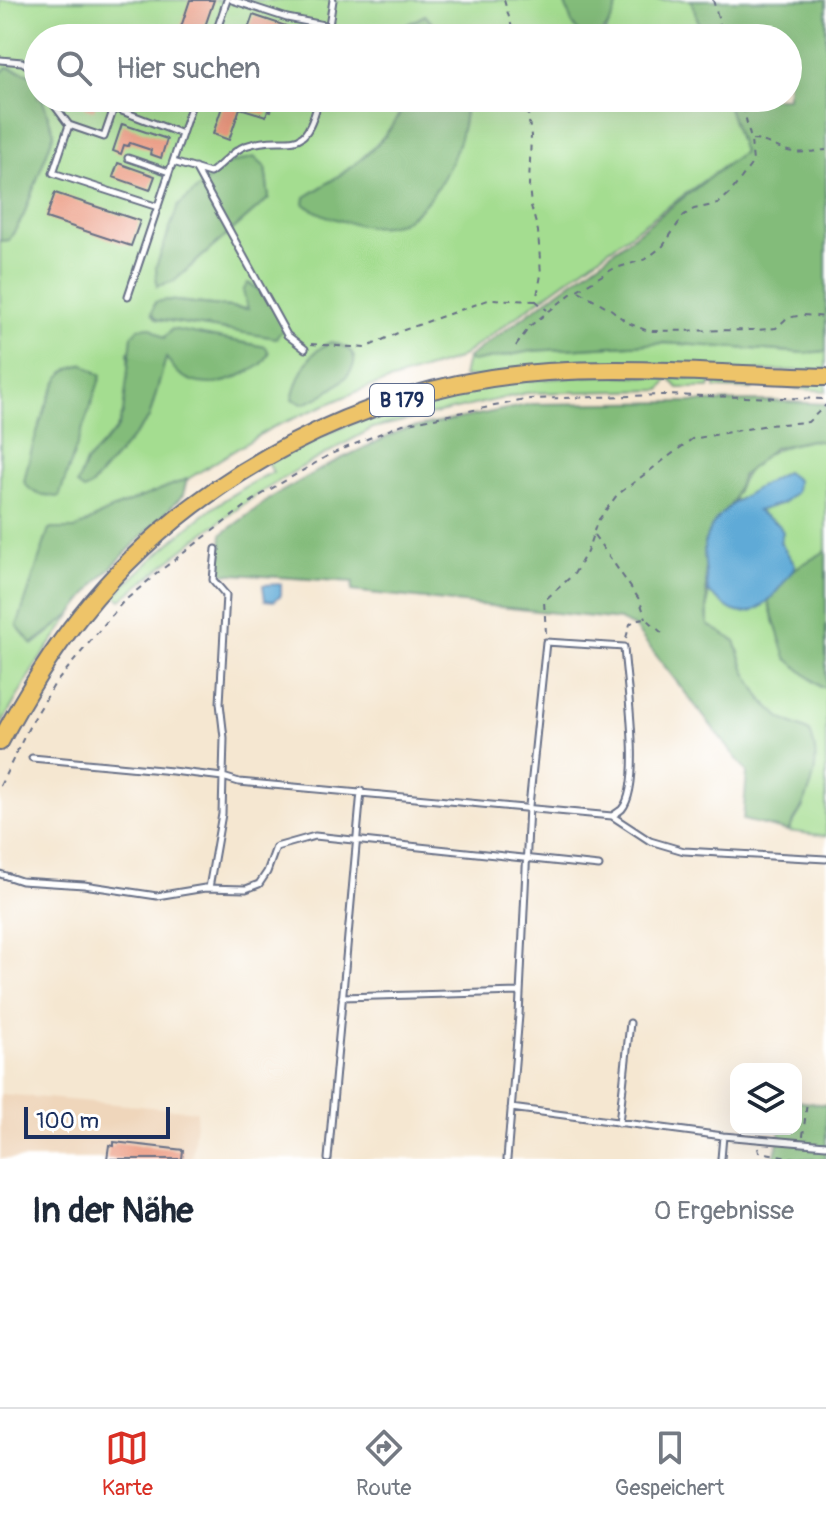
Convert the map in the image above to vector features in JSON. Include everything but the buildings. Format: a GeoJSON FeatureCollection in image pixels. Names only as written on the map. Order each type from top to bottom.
{"type":"FeatureCollection","features":[{"type":"Feature","properties":{"kind":"main road","name":"B 179"},"geometry":{"type":"LineString","coordinates":[[0,742],[26,693],[60,643],[121,570],[169,526],[223,484],[271,454],[330,424],[466,383],[546,372],[701,372],[826,377]]}},
{"type":"Feature","properties":{"kind":"lane"},"geometry":{"type":"LineString","coordinates":[[220,24],[229,0],[318,24]]}},
{"type":"Feature","properties":{"kind":"lane"},"geometry":{"type":"LineString","coordinates":[[329,24],[333,0]]}},
{"type":"Feature","properties":{"kind":"lane"},"geometry":{"type":"LineString","coordinates":[[0,60],[24,63]]}},
{"type":"Feature","properties":{"kind":"lane"},"geometry":{"type":"LineString","coordinates":[[59,112],[69,125],[104,137],[113,112]]}},
{"type":"Feature","properties":{"kind":"lane"},"geometry":{"type":"LineString","coordinates":[[124,112],[182,134]]}},
{"type":"Feature","properties":{"kind":"lane"},"geometry":{"type":"LineString","coordinates":[[128,296],[189,112]]}},
{"type":"Feature","properties":{"kind":"lane"},"geometry":{"type":"LineString","coordinates":[[173,162],[210,173],[244,146],[266,142],[288,143],[303,138],[311,127],[315,112]]}},
{"type":"Feature","properties":{"kind":"lane"},"geometry":{"type":"LineString","coordinates":[[69,125],[53,173],[158,207]]}},
{"type":"Feature","properties":{"kind":"lane"},"geometry":{"type":"LineString","coordinates":[[128,158],[169,172]]}},
{"type":"Feature","properties":{"kind":"lane"},"geometry":{"type":"LineString","coordinates":[[195,168],[287,335],[304,348]]}},
{"type":"Feature","properties":{"kind":"lane"},"geometry":{"type":"LineString","coordinates":[[209,888],[219,840],[224,738],[220,703],[226,595],[213,580],[216,549]]}},
{"type":"Feature","properties":{"kind":"lane"},"geometry":{"type":"LineString","coordinates":[[507,1159],[520,992],[529,806],[546,642],[624,647],[634,766],[628,797],[622,809],[612,816]]}},
{"type":"Feature","properties":{"kind":"lane"},"geometry":{"type":"LineString","coordinates":[[32,758],[223,777],[239,782],[529,806],[612,816],[650,841],[684,851],[826,859]]}},
{"type":"Feature","properties":{"kind":"lane"},"geometry":{"type":"LineString","coordinates":[[328,1159],[361,791]]}},
{"type":"Feature","properties":{"kind":"lane"},"geometry":{"type":"LineString","coordinates":[[0,874],[21,881],[84,885],[157,896],[209,888],[246,889],[259,884],[276,847],[315,836],[599,866]]}},
{"type":"Feature","properties":{"kind":"lane"},"geometry":{"type":"LineString","coordinates":[[342,997],[520,992]]}},
{"type":"Feature","properties":{"kind":"lane"},"geometry":{"type":"LineString","coordinates":[[619,1123],[630,1023]]}},
{"type":"Feature","properties":{"kind":"lane"},"geometry":{"type":"LineString","coordinates":[[511,1108],[723,1136],[826,1145]]}},
{"type":"Feature","properties":{"kind":"lane"},"geometry":{"type":"LineString","coordinates":[[721,1159],[723,1136]]}},
{"type":"Feature","properties":{"kind":"path"},"geometry":{"type":"LineString","coordinates":[[504,0],[511,24]]}},
{"type":"Feature","properties":{"kind":"path"},"geometry":{"type":"LineString","coordinates":[[713,0],[720,24]]}},
{"type":"Feature","properties":{"kind":"path"},"geometry":{"type":"LineString","coordinates":[[528,112],[531,136],[529,185],[538,231],[541,275],[536,301]]}},
{"type":"Feature","properties":{"kind":"path"},"geometry":{"type":"LineString","coordinates":[[516,346],[530,326],[547,311],[613,269],[646,259],[663,246],[684,215],[694,209],[718,204],[731,192],[753,162],[744,112]]}},
{"type":"Feature","properties":{"kind":"path"},"geometry":{"type":"LineString","coordinates":[[751,140],[764,140],[785,151],[806,154],[826,150]]}},
{"type":"Feature","properties":{"kind":"path"},"geometry":{"type":"LineString","coordinates":[[577,290],[626,322],[648,331],[758,330],[776,328],[787,318],[795,316],[826,317]]}},
{"type":"Feature","properties":{"kind":"path"},"geometry":{"type":"LineString","coordinates":[[304,348],[314,343],[365,348],[404,330],[491,299],[536,301],[547,311]]}},
{"type":"Feature","properties":{"kind":"path"},"geometry":{"type":"LineString","coordinates":[[0,786],[54,685],[122,603],[259,496],[331,454],[403,424],[530,399],[662,395],[826,399]]}},
{"type":"Feature","properties":{"kind":"path"},"geometry":{"type":"LineString","coordinates":[[546,642],[544,601],[574,574],[587,552],[597,522],[617,495],[692,439],[768,425],[808,422],[826,405]]}},
{"type":"Feature","properties":{"kind":"path"},"geometry":{"type":"LineString","coordinates":[[593,534],[639,599],[646,618],[665,636]]}},
{"type":"Feature","properties":{"kind":"path"},"geometry":{"type":"LineString","coordinates":[[624,647],[630,624],[646,618]]}},
{"type":"Feature","properties":{"kind":"path"},"geometry":{"type":"LineString","coordinates":[[802,1143],[807,1102]]}},
{"type":"Feature","properties":{"kind":"path"},"geometry":{"type":"LineString","coordinates":[[759,1152],[801,1159]]}},
{"type":"Feature","properties":{"kind":"shaded area"},"geometry":{"type":"Polygon","coordinates":[[[0,1094],[197,1111],[192,1159],[0,1159],[0,1094]]]}},
{"type":"Feature","properties":{"kind":"green space"},"geometry":{"type":"Polygon","coordinates":[[[0,0],[564,0],[573,24],[24,24],[24,72],[8,67],[0,74],[0,0]]]}},
{"type":"Feature","properties":{"kind":"green space"},"geometry":{"type":"Polygon","coordinates":[[[619,0],[691,0],[699,24],[609,24],[619,0]]]}},
{"type":"Feature","properties":{"kind":"green space"},"geometry":{"type":"Polygon","coordinates":[[[619,0],[609,24],[573,24],[564,1],[619,0]]]}},
{"type":"Feature","properties":{"kind":"green space"},"geometry":{"type":"Polygon","coordinates":[[[691,0],[826,0],[826,351],[806,353],[664,343],[532,351],[472,362],[467,358],[743,152],[730,112],[802,112],[802,24],[699,24],[691,0]]]}},
{"type":"Feature","properties":{"kind":"green space"},"geometry":{"type":"Polygon","coordinates":[[[425,15],[433,24],[408,24],[425,15]]]}},
{"type":"Feature","properties":{"kind":"green space"},"geometry":{"type":"Polygon","coordinates":[[[7,67],[24,72],[24,112],[47,112],[54,133],[23,217],[9,240],[0,241],[0,74],[7,67]]]}},
{"type":"Feature","properties":{"kind":"green space"},"geometry":{"type":"Polygon","coordinates":[[[47,112],[400,112],[373,148],[347,172],[372,226],[397,224],[424,204],[447,170],[465,112],[730,112],[743,152],[458,359],[363,389],[271,428],[188,479],[178,498],[143,497],[75,529],[29,641],[33,645],[72,614],[35,666],[0,727],[0,241],[9,240],[23,217],[54,134],[47,112]],[[265,167],[158,286],[174,281],[269,198],[265,167]],[[168,300],[152,313],[158,319],[276,338],[248,309],[168,300]],[[150,327],[128,352],[128,391],[121,420],[111,437],[86,462],[149,418],[166,357],[164,338],[150,327]]]}},
{"type":"Feature","properties":{"kind":"green space"},"geometry":{"type":"Polygon","coordinates":[[[400,112],[465,112],[448,170],[426,202],[412,215],[388,226],[336,219],[304,204],[305,197],[351,168],[378,144],[400,112]]]}},
{"type":"Feature","properties":{"kind":"green space"},"geometry":{"type":"Polygon","coordinates":[[[254,157],[265,167],[269,198],[174,281],[157,286],[156,267],[178,206],[225,165],[254,157]]]}},
{"type":"Feature","properties":{"kind":"green space"},"geometry":{"type":"Polygon","coordinates":[[[248,283],[276,308],[284,328],[276,338],[157,319],[152,313],[155,302],[168,300],[248,309],[243,291],[248,283]]]}},
{"type":"Feature","properties":{"kind":"green space"},"geometry":{"type":"Polygon","coordinates":[[[150,327],[164,338],[172,329],[266,347],[269,353],[254,369],[212,384],[186,378],[166,358],[149,418],[91,486],[84,490],[77,485],[86,462],[117,429],[123,413],[132,336],[138,328],[150,327]]]}},
{"type":"Feature","properties":{"kind":"green space"},"geometry":{"type":"Polygon","coordinates":[[[331,342],[347,348],[354,357],[347,376],[313,400],[302,404],[292,399],[310,358],[331,342]]]}},
{"type":"Feature","properties":{"kind":"green space"},"geometry":{"type":"Polygon","coordinates":[[[664,343],[806,353],[826,351],[826,370],[463,377],[467,358],[472,362],[532,351],[664,343]]]}},
{"type":"Feature","properties":{"kind":"green space"},"geometry":{"type":"Polygon","coordinates":[[[84,364],[101,376],[59,497],[39,494],[24,482],[40,423],[59,378],[68,370],[84,364]]]}},
{"type":"Feature","properties":{"kind":"green space"},"geometry":{"type":"Polygon","coordinates":[[[601,375],[826,382],[826,391],[760,386],[759,382],[755,382],[752,389],[715,388],[715,380],[709,388],[678,388],[669,378],[661,390],[526,393],[373,428],[255,496],[121,600],[115,595],[209,511],[273,472],[268,463],[321,437],[376,414],[463,390],[519,381],[601,375]]]}},
{"type":"Feature","properties":{"kind":"green space"},"geometry":{"type":"Polygon","coordinates":[[[771,401],[826,404],[826,442],[811,440],[774,448],[742,476],[732,503],[704,542],[708,625],[735,641],[745,671],[763,701],[782,719],[810,732],[814,745],[816,758],[812,783],[788,831],[743,820],[747,772],[634,627],[620,620],[352,591],[353,582],[219,573],[222,534],[272,497],[332,463],[402,430],[532,404],[771,401]]]}},
{"type":"Feature","properties":{"kind":"green space"},"geometry":{"type":"Polygon","coordinates":[[[811,440],[826,442],[826,551],[793,570],[795,565],[780,542],[779,525],[756,511],[783,503],[786,472],[732,503],[752,465],[770,452],[811,440]]]}},
{"type":"Feature","properties":{"kind":"green space"},"geometry":{"type":"Polygon","coordinates":[[[187,479],[183,495],[97,582],[72,614],[32,644],[17,626],[49,529],[75,529],[112,509],[187,479]]]}},
{"type":"Feature","properties":{"kind":"green space"},"geometry":{"type":"Polygon","coordinates":[[[826,551],[826,687],[821,687],[786,658],[768,601],[793,570],[826,551]]]}},
{"type":"Feature","properties":{"kind":"green space"},"geometry":{"type":"Polygon","coordinates":[[[708,592],[736,610],[750,610],[768,601],[786,657],[820,687],[826,687],[826,836],[788,831],[803,807],[813,777],[810,732],[781,719],[763,701],[745,671],[735,641],[708,625],[708,592]]]}},
{"type":"Feature","properties":{"kind":"green space"},"geometry":{"type":"Polygon","coordinates":[[[802,1102],[826,1105],[826,1159],[774,1159],[780,1135],[802,1135],[802,1102]]]}},
{"type":"Feature","properties":{"kind":"water"},"geometry":{"type":"Polygon","coordinates":[[[786,472],[797,480],[796,492],[783,503],[757,511],[779,525],[783,532],[780,542],[795,565],[761,607],[743,613],[734,611],[708,592],[705,541],[710,529],[728,508],[786,472]]]}},
{"type":"Feature","properties":{"kind":"water"},"geometry":{"type":"Polygon","coordinates":[[[281,584],[281,595],[274,601],[265,600],[263,585],[281,584]]]}}]}
